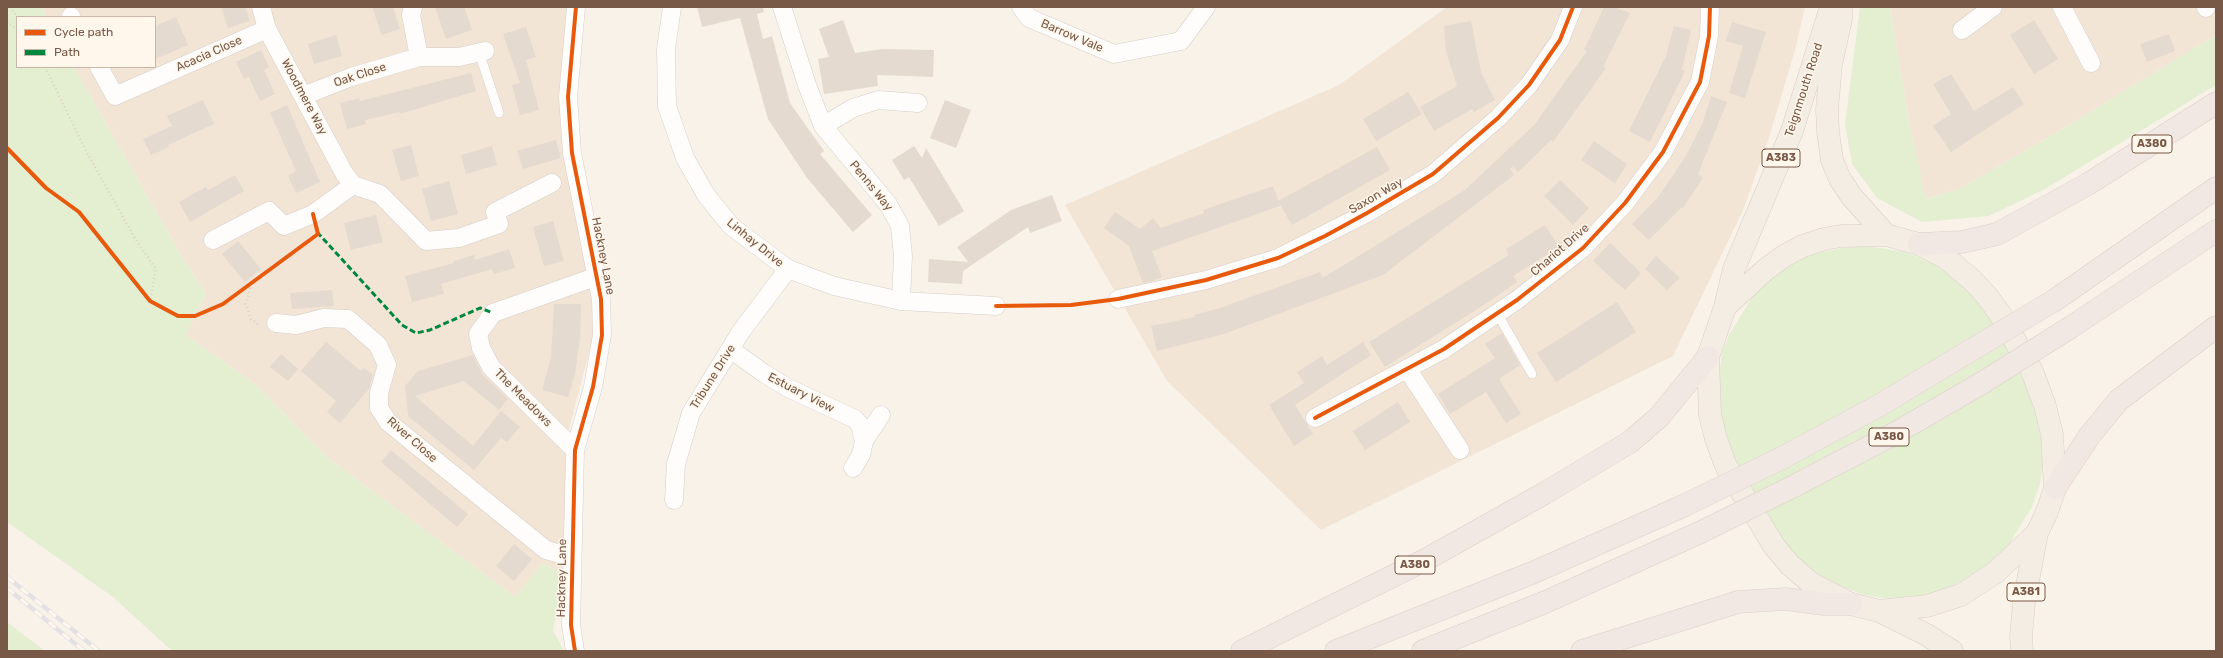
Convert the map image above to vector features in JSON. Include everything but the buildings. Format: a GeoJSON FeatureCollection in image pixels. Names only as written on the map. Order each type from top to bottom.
{"type":"FeatureCollection","features":[{"type":"Feature","properties":{"kind":"highway","name":"A380"},"geometry":{"type":"LineString","coordinates":[[1919,244],[1962,242],[1997,234],[2088,184],[2216,103]]}},
{"type":"Feature","properties":{"kind":"highway","name":"A380"},"geometry":{"type":"LineString","coordinates":[[1336,651],[1532,573],[1683,506],[1780,459],[1958,358],[2055,300],[2216,188]]}},
{"type":"Feature","properties":{"kind":"highway","name":"A380"},"geometry":{"type":"LineString","coordinates":[[1423,651],[1543,603],[1700,533],[1892,435],[1982,383],[2072,327],[2216,231]]}},
{"type":"Feature","properties":{"kind":"highway"},"geometry":{"type":"LineString","coordinates":[[2055,488],[2090,435],[2119,400],[2216,327]]}},
{"type":"Feature","properties":{"kind":"highway","name":"A380"},"geometry":{"type":"LineString","coordinates":[[1242,651],[1288,630],[1425,560],[1533,500],[1630,442],[1659,418],[1708,356]]}},
{"type":"Feature","properties":{"kind":"highway"},"geometry":{"type":"LineString","coordinates":[[1582,651],[1738,602],[1785,599],[1824,604],[1852,604]]}},
{"type":"Feature","properties":{"kind":"main road","name":"Teignmouth Road"},"geometry":{"type":"LineString","coordinates":[[1831,7],[1792,131],[1734,269],[1725,307],[1708,356],[1708,394],[1716,439],[1726,466],[1774,546],[1790,565],[1812,584],[1852,604],[1879,611]]}},
{"type":"Feature","properties":{"kind":"main road","name":"Teignmouth Road"},"geometry":{"type":"LineString","coordinates":[[1841,7],[1841,19],[1831,65],[1827,109],[1828,132],[1832,160],[1840,179],[1852,197],[1886,235]]}},
{"type":"Feature","properties":{"kind":"main road"},"geometry":{"type":"LineString","coordinates":[[1725,307],[1764,270],[1803,246],[1842,236],[1886,235],[1919,244],[1946,258],[1960,268],[1988,296],[2029,364],[2041,394],[2049,420],[2055,488],[2047,512],[2037,533],[1996,572],[1961,595],[1927,606],[1879,611]]}},
{"type":"Feature","properties":{"kind":"main road","name":"A381"},"geometry":{"type":"LineString","coordinates":[[2022,651],[2021,637],[2024,602],[2037,533]]}},
{"type":"Feature","properties":{"kind":"main road"},"geometry":{"type":"LineString","coordinates":[[1879,611],[1927,634],[1952,651]]}},
{"type":"Feature","properties":{"kind":"street","name":"Woodmere Way"},"geometry":{"type":"LineString","coordinates":[[261,7],[267,28],[344,173],[353,184]]}},
{"type":"Feature","properties":{"kind":"street"},"geometry":{"type":"LineString","coordinates":[[413,7],[411,15],[419,57]]}},
{"type":"Feature","properties":{"kind":"street","name":"Hackney Lane"},"geometry":{"type":"LineString","coordinates":[[575,651],[571,625],[575,450],[593,387],[602,335],[601,299],[598,276],[572,153],[568,97],[576,7]]}},
{"type":"Feature","properties":{"kind":"street","name":"Linhay Drive"},"geometry":{"type":"LineString","coordinates":[[672,7],[666,49],[667,106],[685,158],[706,195],[731,226],[788,269],[834,286],[901,300],[996,306]]}},
{"type":"Feature","properties":{"kind":"street","name":"Penns Way"},"geometry":{"type":"LineString","coordinates":[[782,7],[807,85],[823,126],[888,204],[900,226],[903,256],[901,300]]}},
{"type":"Feature","properties":{"kind":"street","name":"Barrow Vale"},"geometry":{"type":"LineString","coordinates":[[1021,7],[1029,18],[1114,54],[1181,41],[1206,7]]}},
{"type":"Feature","properties":{"kind":"street","name":"Saxon Way"},"geometry":{"type":"LineString","coordinates":[[1118,299],[1206,280],[1278,258],[1360,217],[1433,174],[1498,118],[1529,86],[1560,40],[1573,7]]}},
{"type":"Feature","properties":{"kind":"street","name":"Chariot Drive"},"geometry":{"type":"LineString","coordinates":[[1315,418],[1408,370],[1444,349],[1497,313],[1583,248],[1624,203],[1663,152],[1700,82],[1709,36],[1710,7]]}},
{"type":"Feature","properties":{"kind":"street"},"geometry":{"type":"LineString","coordinates":[[1962,30],[1993,7]]}},
{"type":"Feature","properties":{"kind":"street"},"geometry":{"type":"LineString","coordinates":[[2062,7],[2091,63]]}},
{"type":"Feature","properties":{"kind":"street","name":"Acacia Close"},"geometry":{"type":"LineString","coordinates":[[100,68],[114,96],[267,28]]}},
{"type":"Feature","properties":{"kind":"street","name":"Oak Close"},"geometry":{"type":"LineString","coordinates":[[303,96],[351,76],[419,57],[459,57],[482,52]]}},
{"type":"Feature","properties":{"kind":"street"},"geometry":{"type":"LineString","coordinates":[[823,126],[853,108],[878,100],[918,103]]}},
{"type":"Feature","properties":{"kind":"street"},"geometry":{"type":"LineString","coordinates":[[213,240],[269,211],[284,226],[312,214],[353,184],[380,194],[426,241],[459,238],[498,224],[495,212],[552,183]]}},
{"type":"Feature","properties":{"kind":"street","name":"Tribune Drive"},"geometry":{"type":"LineString","coordinates":[[674,500],[676,464],[685,428],[698,397],[740,332],[788,269]]}},
{"type":"Feature","properties":{"kind":"street","name":"The Meadows"},"geometry":{"type":"LineString","coordinates":[[575,450],[491,367],[481,348],[478,334],[493,313],[598,276]]}},
{"type":"Feature","properties":{"kind":"street","name":"River Close"},"geometry":{"type":"LineString","coordinates":[[276,323],[296,325],[324,318],[348,319],[378,345],[387,365],[379,393],[379,408],[388,422],[546,550],[572,558]]}},
{"type":"Feature","properties":{"kind":"street","name":"Estuary View"},"geometry":{"type":"LineString","coordinates":[[730,349],[765,374],[788,388],[855,419],[860,426],[864,440]]}},
{"type":"Feature","properties":{"kind":"street"},"geometry":{"type":"LineString","coordinates":[[1408,370],[1460,450]]}},
{"type":"Feature","properties":{"kind":"street"},"geometry":{"type":"LineString","coordinates":[[853,468],[861,455],[864,440],[881,415]]}},
{"type":"Feature","properties":{"kind":"lane"},"geometry":{"type":"LineString","coordinates":[[482,52],[499,113]]}},
{"type":"Feature","properties":{"kind":"lane"},"geometry":{"type":"LineString","coordinates":[[1497,313],[1532,374]]}},
{"type":"Feature","properties":{"kind":"path"},"geometry":{"type":"LineString","coordinates":[[10,7],[16,16]]}},
{"type":"Feature","properties":{"kind":"path"},"geometry":{"type":"LineString","coordinates":[[7,22],[16,28]]}},
{"type":"Feature","properties":{"kind":"path"},"geometry":{"type":"LineString","coordinates":[[45,68],[86,151],[136,240],[156,269],[150,301]]}},
{"type":"Feature","properties":{"kind":"path"},"geometry":{"type":"LineString","coordinates":[[245,288],[251,284]]}},
{"type":"Feature","properties":{"kind":"path"},"geometry":{"type":"LineString","coordinates":[[251,284],[246,304],[251,319],[262,327],[276,323]]}},
{"type":"Feature","properties":{"kind":"path"},"geometry":{"type":"LineString","coordinates":[[145,295],[150,301],[157,305]]}},
{"type":"Feature","properties":{"kind":"shaded area"},"geometry":{"type":"Polygon","coordinates":[[[42,7],[568,7],[594,333],[569,429],[557,442],[569,460],[564,522],[564,574],[543,563],[515,597],[328,458],[255,384],[186,335],[206,293],[185,262],[75,68],[156,68],[156,16],[46,16],[42,7]]]}},
{"type":"Feature","properties":{"kind":"shaded area"},"geometry":{"type":"Polygon","coordinates":[[[1447,7],[1805,7],[1795,50],[1768,141],[1743,210],[1673,356],[1321,530],[1167,381],[1065,205],[1339,85],[1447,7]]]}},
{"type":"Feature","properties":{"kind":"shaded area"},"geometry":{"type":"Polygon","coordinates":[[[1890,7],[2216,7],[2216,35],[2064,128],[1959,189],[1925,199],[1909,122],[1890,7]]]}},
{"type":"Feature","properties":{"kind":"green space"},"geometry":{"type":"Polygon","coordinates":[[[7,7],[42,7],[46,16],[16,16],[16,68],[75,68],[185,262],[206,293],[186,335],[255,384],[328,458],[515,597],[543,563],[564,574],[553,630],[564,651],[172,651],[113,597],[7,522],[7,7]]]}},
{"type":"Feature","properties":{"kind":"green space"},"geometry":{"type":"Polygon","coordinates":[[[1860,7],[1890,7],[1909,122],[1926,199],[1959,189],[2064,128],[2216,35],[2216,85],[2045,189],[1989,216],[1922,222],[1877,198],[1852,164],[1845,124],[1860,7]]]}},
{"type":"Feature","properties":{"kind":"green space"},"geometry":{"type":"Polygon","coordinates":[[[1859,245],[1906,252],[1929,262],[1950,274],[1972,295],[1991,320],[2022,377],[2040,422],[2043,462],[2040,484],[2032,507],[2009,544],[1997,558],[1969,579],[1929,595],[1890,599],[1865,595],[1836,585],[1808,568],[1779,538],[1736,462],[1722,425],[1718,400],[1722,352],[1729,335],[1753,296],[1767,282],[1794,262],[1817,253],[1859,245]]]}},
{"type":"Feature","properties":{"kind":"green space"},"geometry":{"type":"Polygon","coordinates":[[[7,622],[45,651],[7,651],[7,622]]]}},
{"type":"Feature","properties":{"kind":"railway"},"geometry":{"type":"LineString","coordinates":[[7,577],[99,651]]}},
{"type":"Feature","properties":{"kind":"railway"},"geometry":{"type":"LineString","coordinates":[[7,588],[84,651]]}},
{"type":"Feature","properties":{"kind":"marked path"},"geometry":{"type":"LineString","coordinates":[[317,232],[402,325],[416,333],[430,330],[480,308],[493,313]]}},
{"type":"Feature","properties":{"kind":"cycle path"},"geometry":{"type":"LineString","coordinates":[[575,651],[571,625],[575,450],[593,387],[602,335],[601,299],[572,153],[568,97],[576,7]]}},
{"type":"Feature","properties":{"kind":"cycle path"},"geometry":{"type":"LineString","coordinates":[[996,306],[1071,305],[1118,299],[1206,280],[1278,258],[1325,236],[1433,174],[1498,118],[1529,85],[1560,40],[1573,7]]}},
{"type":"Feature","properties":{"kind":"cycle path"},"geometry":{"type":"LineString","coordinates":[[1315,418],[1444,349],[1517,300],[1583,248],[1625,203],[1663,152],[1700,82],[1709,36],[1710,7]]}},
{"type":"Feature","properties":{"kind":"cycle path"},"geometry":{"type":"LineString","coordinates":[[7,148],[46,188],[79,212],[150,301],[178,316],[195,316],[223,304],[318,234],[313,214]]}}]}
